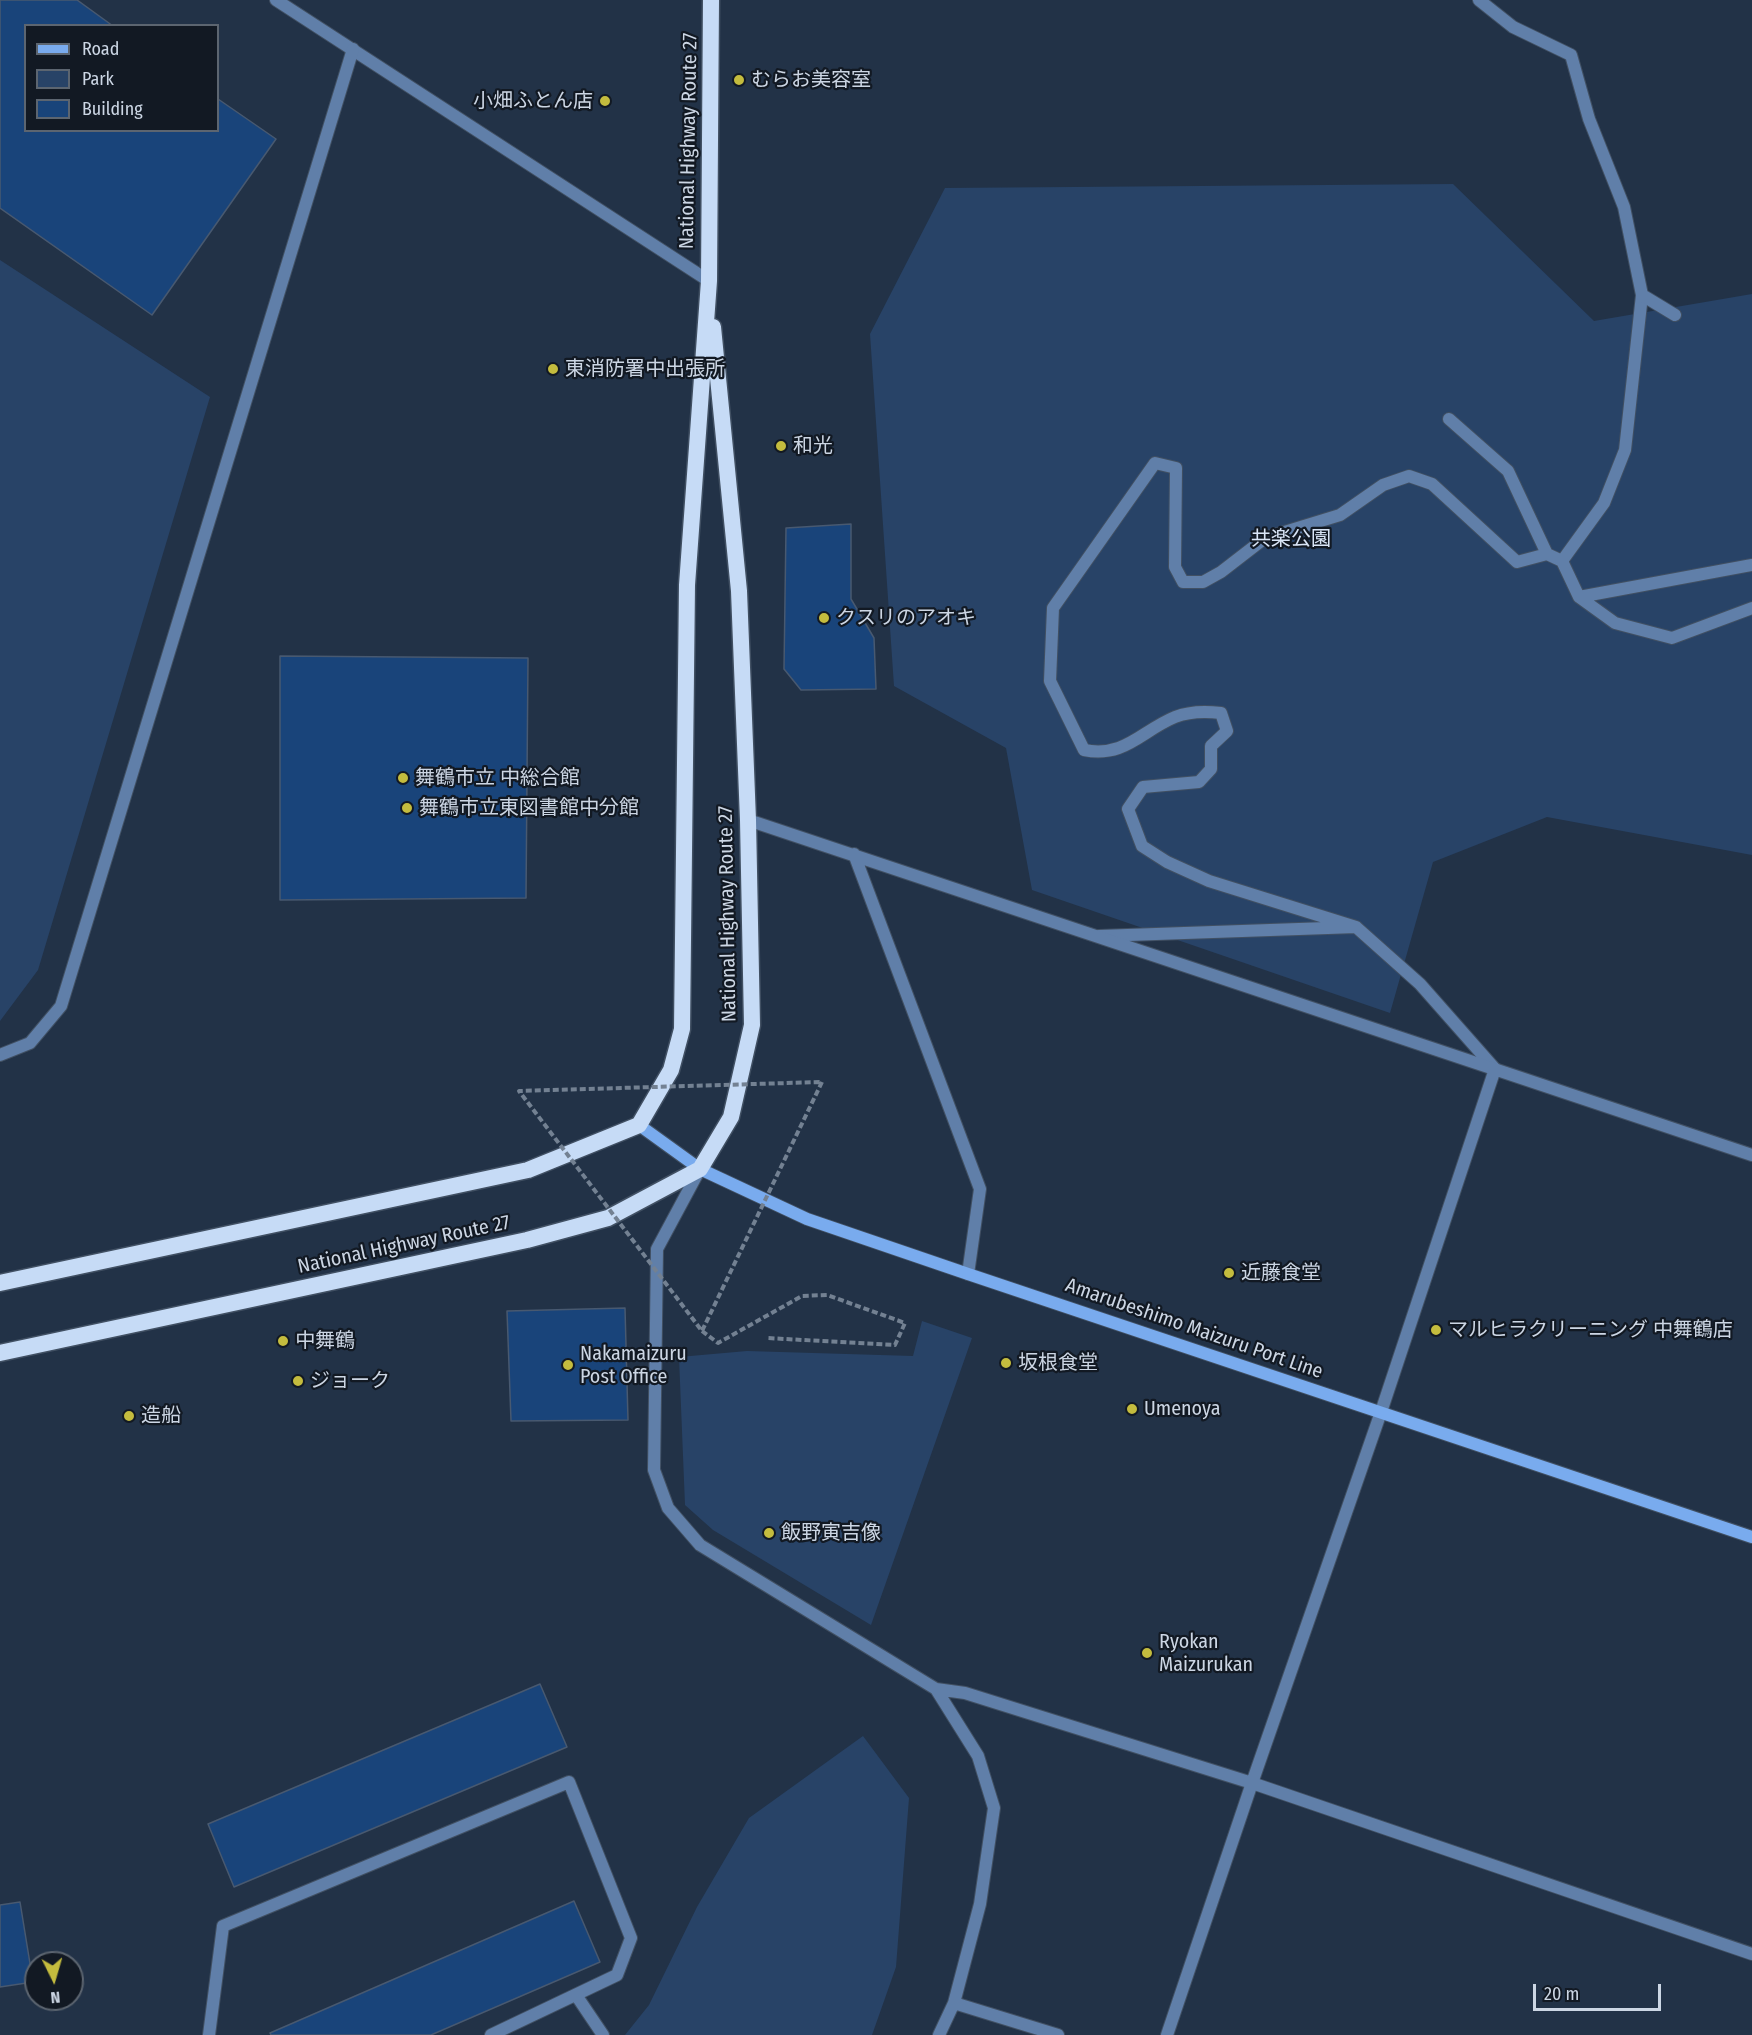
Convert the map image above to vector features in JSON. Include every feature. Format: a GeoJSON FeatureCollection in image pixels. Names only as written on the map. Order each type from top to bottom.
{"type":"FeatureCollection","features":[{"type":"Feature","properties":{"kind":"highway","name":"National Highway Route 27"},"geometry":{"type":"LineString","coordinates":[[639,1125],[671,1070],[682,1029],[687,585],[709,282],[711,0]]}},
{"type":"Feature","properties":{"kind":"highway","name":"National Highway Route 27"},"geometry":{"type":"LineString","coordinates":[[0,1353],[528,1240],[608,1218],[700,1169],[731,1118],[752,1025],[748,820],[739,591],[709,282]]}},
{"type":"Feature","properties":{"kind":"highway"},"geometry":{"type":"LineString","coordinates":[[0,1283],[528,1170],[639,1125]]}},
{"type":"Feature","properties":{"kind":"main road","name":"Amarubeshimo Maizuru Port Line"},"geometry":{"type":"LineString","coordinates":[[639,1125],[700,1169],[807,1219],[1752,1536]]}},
{"type":"Feature","properties":{"kind":"street"},"geometry":{"type":"LineString","coordinates":[[276,0],[709,282]]}},
{"type":"Feature","properties":{"kind":"street"},"geometry":{"type":"LineString","coordinates":[[1479,0],[1513,27],[1571,56],[1589,119],[1624,207],[1642,295],[1625,450],[1604,503],[1562,561]]}},
{"type":"Feature","properties":{"kind":"street"},"geometry":{"type":"LineString","coordinates":[[0,1055],[30,1043],[61,1006],[353,49]]}},
{"type":"Feature","properties":{"kind":"street"},"geometry":{"type":"LineString","coordinates":[[1642,295],[1675,315]]}},
{"type":"Feature","properties":{"kind":"street"},"geometry":{"type":"LineString","coordinates":[[1449,419],[1508,471],[1547,554],[1562,561],[1579,597],[1615,623],[1672,638],[1752,608]]}},
{"type":"Feature","properties":{"kind":"street"},"geometry":{"type":"LineString","coordinates":[[1495,1069],[1420,984],[1356,927],[1209,881],[1167,862],[1142,846],[1128,809],[1143,787],[1198,783],[1211,769],[1211,746],[1227,732],[1221,713],[1203,711],[1175,717],[1121,748],[1100,753],[1084,750],[1050,681],[1053,608],[1155,463],[1176,468],[1175,567],[1183,582],[1203,582],[1221,572],[1265,538],[1340,515],[1383,485],[1409,476],[1432,484],[1517,562],[1547,554]]}},
{"type":"Feature","properties":{"kind":"street"},"geometry":{"type":"LineString","coordinates":[[1579,597],[1752,565]]}},
{"type":"Feature","properties":{"kind":"street"},"geometry":{"type":"LineString","coordinates":[[748,820],[1752,1155]]}},
{"type":"Feature","properties":{"kind":"street"},"geometry":{"type":"LineString","coordinates":[[854,854],[980,1189],[968,1274]]}},
{"type":"Feature","properties":{"kind":"street"},"geometry":{"type":"LineString","coordinates":[[1095,936],[1356,927]]}},
{"type":"Feature","properties":{"kind":"street"},"geometry":{"type":"LineString","coordinates":[[1167,2035],[1381,1412],[1495,1069]]}},
{"type":"Feature","properties":{"kind":"street"},"geometry":{"type":"LineString","coordinates":[[700,1169],[657,1249],[654,1470],[668,1508],[700,1545],[936,1689],[965,1693],[1252,1784],[1752,1954]]}},
{"type":"Feature","properties":{"kind":"street"},"geometry":{"type":"LineString","coordinates":[[936,1689],[978,1756],[994,1808],[980,1904],[954,2003],[939,2035]]}},
{"type":"Feature","properties":{"kind":"street"},"geometry":{"type":"LineString","coordinates":[[209,2035],[223,1926],[569,1782],[631,1938],[617,1975],[491,2035]]}},
{"type":"Feature","properties":{"kind":"street"},"geometry":{"type":"LineString","coordinates":[[576,1995],[603,2035]]}},
{"type":"Feature","properties":{"kind":"street"},"geometry":{"type":"LineString","coordinates":[[954,2003],[1058,2035]]}},
{"type":"Feature","properties":{"kind":"path"},"geometry":{"type":"LineString","coordinates":[[702,1331],[822,1082],[519,1091],[702,1331],[718,1343],[802,1296],[826,1295],[905,1323],[895,1345],[767,1338]]}},
{"type":"Feature","properties":{"kind":"green space","name":"共楽公園"},"geometry":{"type":"Polygon","coordinates":[[[1453,184],[1594,321],[1752,294],[1752,855],[1547,817],[1433,862],[1390,1013],[1032,890],[1006,748],[894,686],[870,334],[945,188],[1453,184]]]}},
{"type":"Feature","properties":{"kind":"green space"},"geometry":{"type":"Polygon","coordinates":[[[0,260],[210,397],[38,970],[0,1021],[0,260]]]}},
{"type":"Feature","properties":{"kind":"green space"},"geometry":{"type":"Polygon","coordinates":[[[922,1321],[972,1338],[871,1625],[713,1530],[685,1505],[679,1357],[747,1351],[913,1356],[922,1321]]]}},
{"type":"Feature","properties":{"kind":"green space"},"geometry":{"type":"Polygon","coordinates":[[[863,1736],[909,1798],[896,1967],[872,2035],[625,2035],[649,2005],[697,1907],[749,1818],[863,1736]]]}},
{"type":"Feature","properties":{"kind":"building"},"geometry":{"type":"Polygon","coordinates":[[[0,0],[77,0],[110,24],[24,24],[24,132],[219,132],[219,100],[276,139],[152,315],[0,208],[0,0]]]}},
{"type":"Feature","properties":{"kind":"building","name":"クスリのアオキ"},"geometry":{"type":"Polygon","coordinates":[[[851,524],[851,599],[874,638],[876,689],[801,690],[784,669],[786,528],[851,524]]]}},
{"type":"Feature","properties":{"kind":"building","name":"舞鶴市立 中総合館"},"geometry":{"type":"Polygon","coordinates":[[[280,656],[528,658],[526,898],[280,900],[280,656]]]}},
{"type":"Feature","properties":{"kind":"building"},"geometry":{"type":"Polygon","coordinates":[[[625,1308],[628,1420],[511,1421],[507,1311],[625,1308]]]}},
{"type":"Feature","properties":{"kind":"building"},"geometry":{"type":"Polygon","coordinates":[[[540,1684],[567,1747],[234,1887],[208,1824],[540,1684]]]}},
{"type":"Feature","properties":{"kind":"building"},"geometry":{"type":"Polygon","coordinates":[[[574,1901],[600,1962],[431,2035],[271,2035],[270,2033],[574,1901]]]}},
{"type":"Feature","properties":{"kind":"building"},"geometry":{"type":"Polygon","coordinates":[[[20,1902],[28,1951],[24,1951],[24,1983],[0,1987],[0,1905],[20,1902]]]}},
{"type":"Feature","properties":{"kind":"place","name":"むらお美容室"},"geometry":{"type":"Point","coordinates":[739,80]}},
{"type":"Feature","properties":{"kind":"place","name":"小畑ふとん店"},"geometry":{"type":"Point","coordinates":[605,101]}},
{"type":"Feature","properties":{"kind":"place","name":"東消防署中出張所"},"geometry":{"type":"Point","coordinates":[553,369]}},
{"type":"Feature","properties":{"kind":"place","name":"和光"},"geometry":{"type":"Point","coordinates":[781,446]}},
{"type":"Feature","properties":{"kind":"place","name":"クスリのアオキ"},"geometry":{"type":"Point","coordinates":[824,618]}},
{"type":"Feature","properties":{"kind":"place","name":"舞鶴市立 中総合館"},"geometry":{"type":"Point","coordinates":[403,778]}},
{"type":"Feature","properties":{"kind":"place","name":"舞鶴市立東図書館中分館"},"geometry":{"type":"Point","coordinates":[407,808]}},
{"type":"Feature","properties":{"kind":"place","name":"近藤食堂"},"geometry":{"type":"Point","coordinates":[1229,1273]}},
{"type":"Feature","properties":{"kind":"place","name":"マルヒラクリーニング 中舞鶴店"},"geometry":{"type":"Point","coordinates":[1436,1330]}},
{"type":"Feature","properties":{"kind":"place","name":"中舞鶴"},"geometry":{"type":"Point","coordinates":[283,1341]}},
{"type":"Feature","properties":{"kind":"place","name":"坂根食堂"},"geometry":{"type":"Point","coordinates":[1006,1363]}},
{"type":"Feature","properties":{"kind":"place","name":"Nakamaizuru Post Office"},"geometry":{"type":"Point","coordinates":[568,1365]}},
{"type":"Feature","properties":{"kind":"place","name":"ジョーク"},"geometry":{"type":"Point","coordinates":[298,1381]}},
{"type":"Feature","properties":{"kind":"place","name":"Umenoya"},"geometry":{"type":"Point","coordinates":[1132,1409]}},
{"type":"Feature","properties":{"kind":"place","name":"造船"},"geometry":{"type":"Point","coordinates":[129,1416]}},
{"type":"Feature","properties":{"kind":"place","name":"飯野寅吉像"},"geometry":{"type":"Point","coordinates":[769,1533]}},
{"type":"Feature","properties":{"kind":"place","name":"Ryokan Maizurukan"},"geometry":{"type":"Point","coordinates":[1147,1653]}}]}
